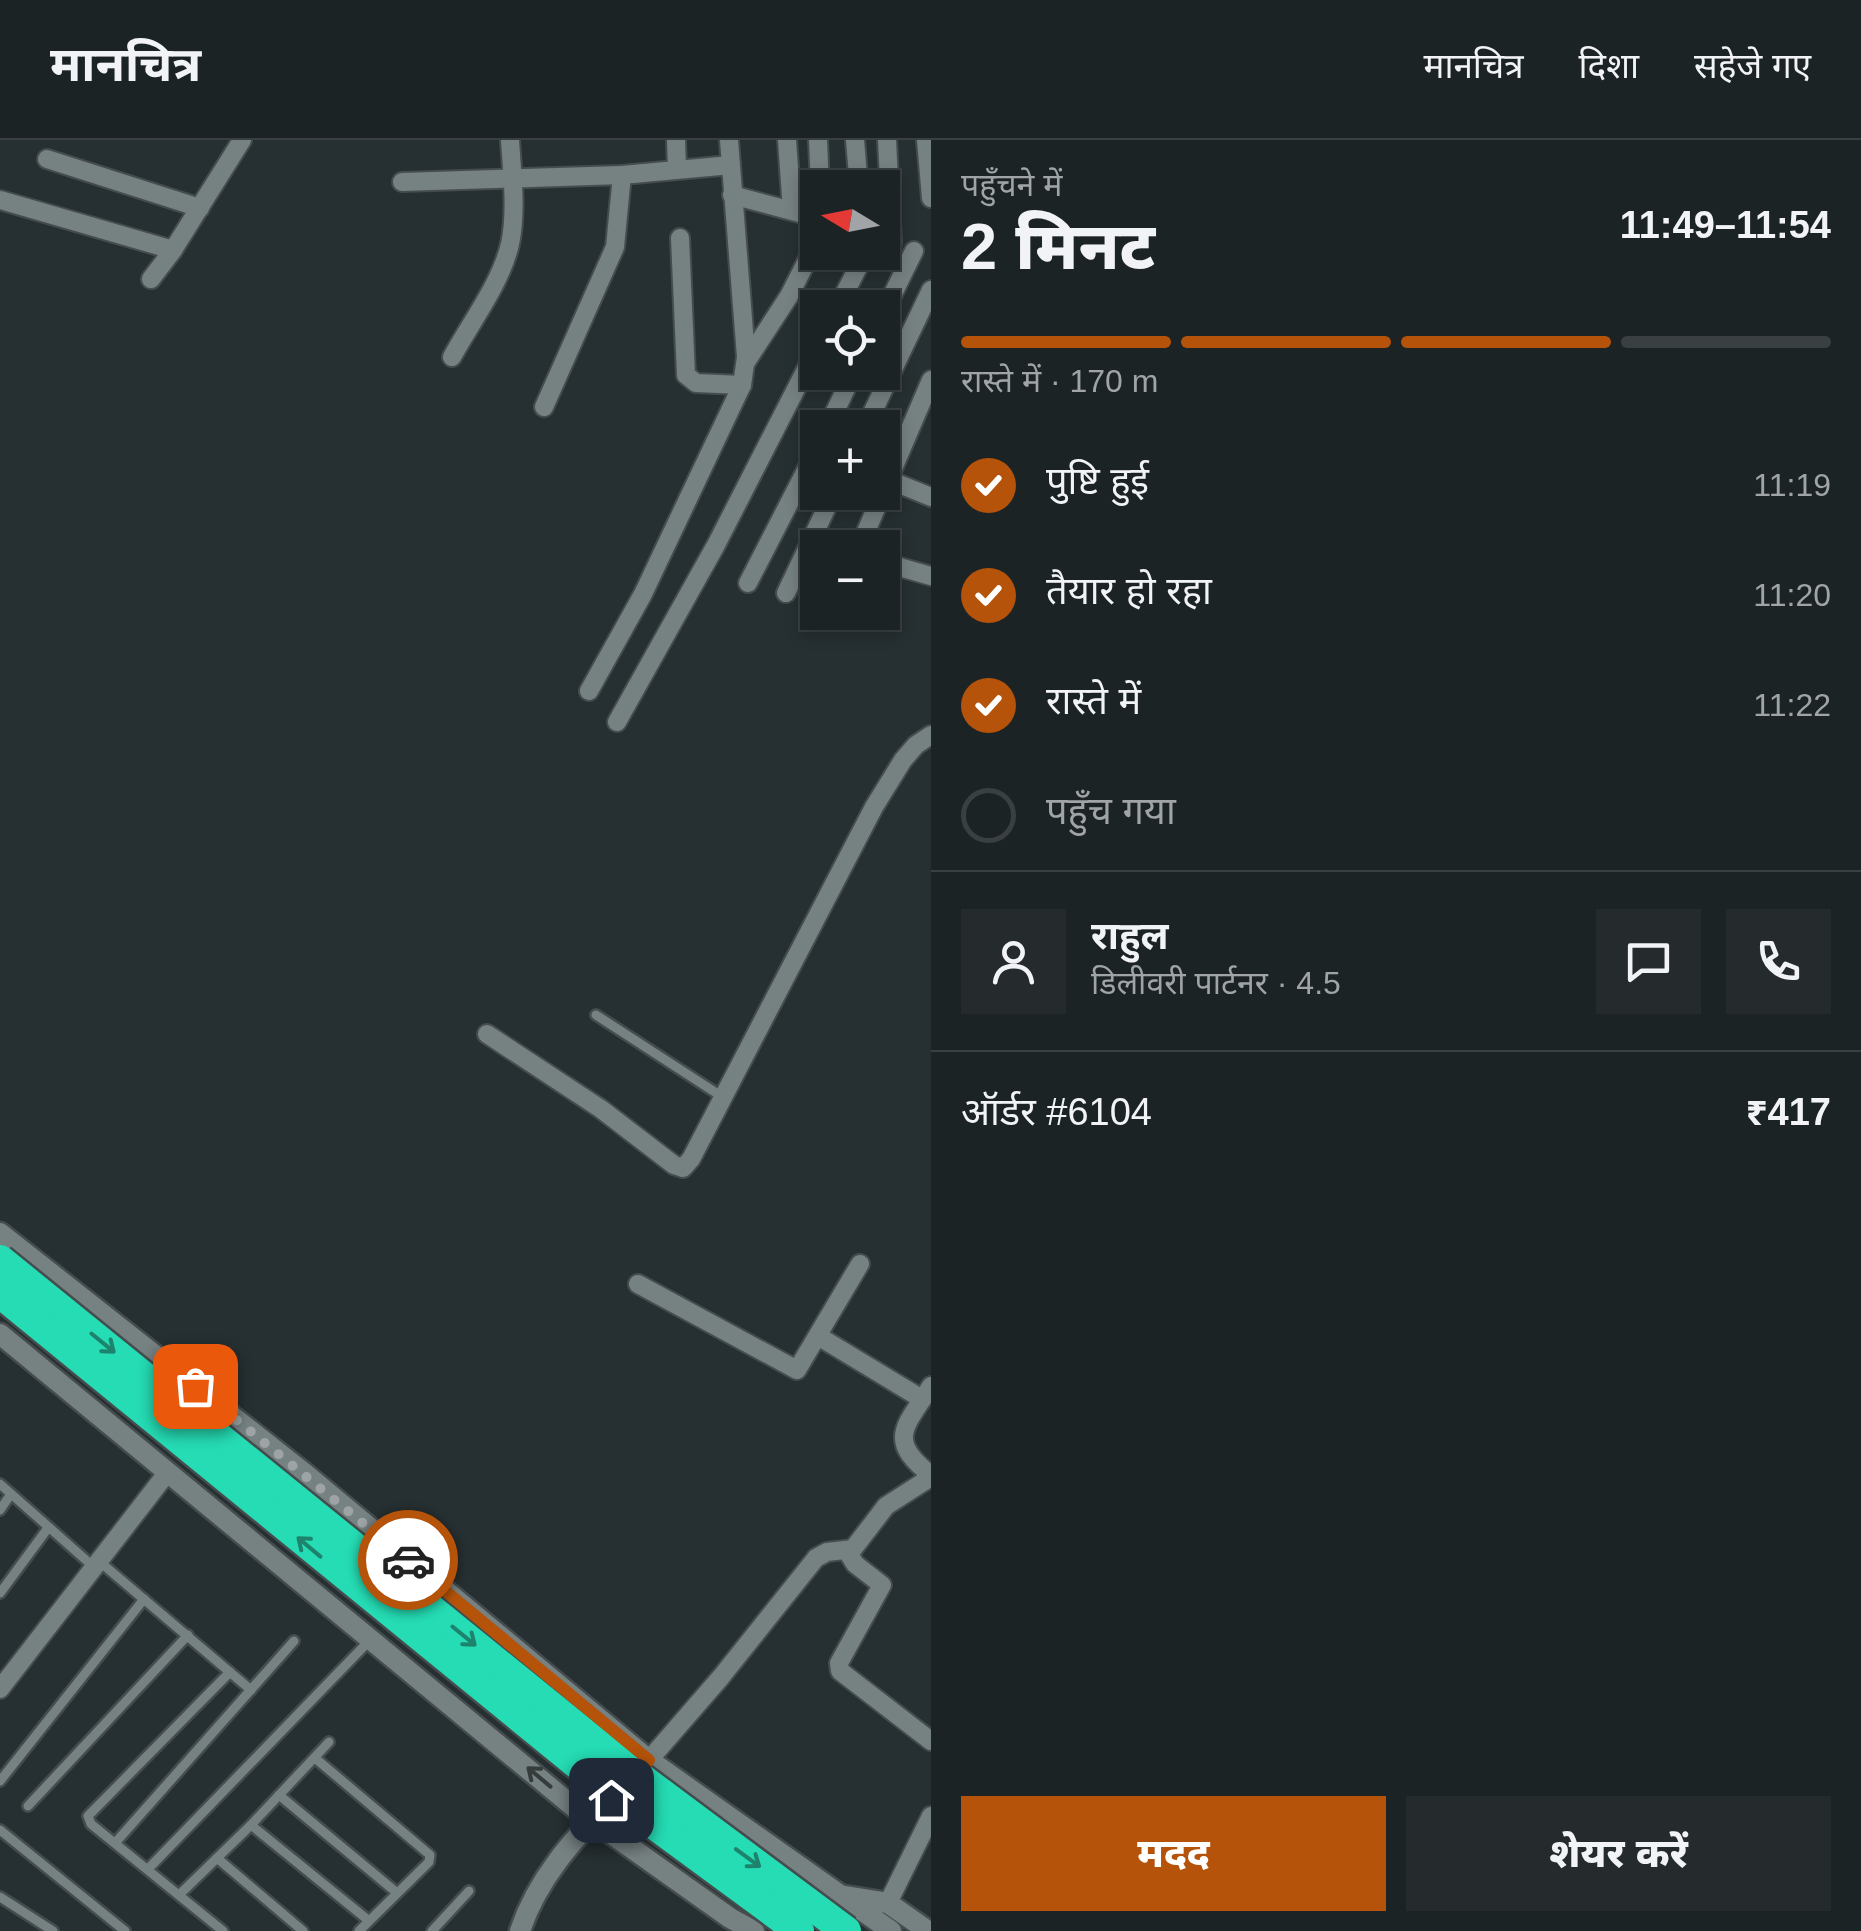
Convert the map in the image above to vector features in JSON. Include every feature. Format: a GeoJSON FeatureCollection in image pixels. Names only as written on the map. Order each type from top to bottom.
{"type":"FeatureCollection","features":[{"type":"Feature","properties":{"kind":"highway"},"geometry":{"type":"LineString","coordinates":[[0,1260],[622,1764],[846,1931]]}},
{"type":"Feature","properties":{"kind":"highway"},"geometry":{"type":"LineString","coordinates":[[0,1294],[586,1772],[799,1931]]}},
{"type":"Feature","properties":{"kind":"street"},"geometry":{"type":"LineString","coordinates":[[152,279],[242,140]]}},
{"type":"Feature","properties":{"kind":"street"},"geometry":{"type":"LineString","coordinates":[[452,357],[509,248],[510,140]]}},
{"type":"Feature","properties":{"kind":"street"},"geometry":{"type":"LineString","coordinates":[[676,140],[678,168]]}},
{"type":"Feature","properties":{"kind":"street"},"geometry":{"type":"LineString","coordinates":[[589,691],[643,594],[742,385],[746,362],[729,140]]}},
{"type":"Feature","properties":{"kind":"street"},"geometry":{"type":"LineString","coordinates":[[787,140],[792,210]]}},
{"type":"Feature","properties":{"kind":"street"},"geometry":{"type":"LineString","coordinates":[[818,140],[819,170]]}},
{"type":"Feature","properties":{"kind":"street"},"geometry":{"type":"LineString","coordinates":[[855,140],[858,170]]}},
{"type":"Feature","properties":{"kind":"street"},"geometry":{"type":"LineString","coordinates":[[887,140],[887,170]]}},
{"type":"Feature","properties":{"kind":"street"},"geometry":{"type":"LineString","coordinates":[[926,140],[931,198]]}},
{"type":"Feature","properties":{"kind":"street"},"geometry":{"type":"LineString","coordinates":[[47,159],[200,208]]}},
{"type":"Feature","properties":{"kind":"street"},"geometry":{"type":"LineString","coordinates":[[402,182],[622,175],[730,165]]}},
{"type":"Feature","properties":{"kind":"street"},"geometry":{"type":"LineString","coordinates":[[544,407],[616,247],[622,175]]}},
{"type":"Feature","properties":{"kind":"street"},"geometry":{"type":"LineString","coordinates":[[732,195],[800,212]]}},
{"type":"Feature","properties":{"kind":"street"},"geometry":{"type":"LineString","coordinates":[[0,200],[173,250]]}},
{"type":"Feature","properties":{"kind":"street"},"geometry":{"type":"LineString","coordinates":[[680,238],[686,375],[696,382],[742,385]]}},
{"type":"Feature","properties":{"kind":"street"},"geometry":{"type":"LineString","coordinates":[[899,290],[923,254]]}},
{"type":"Feature","properties":{"kind":"street"},"geometry":{"type":"LineString","coordinates":[[746,362],[803,270]]}},
{"type":"Feature","properties":{"kind":"street"},"geometry":{"type":"LineString","coordinates":[[874,410],[931,290]]}},
{"type":"Feature","properties":{"kind":"street"},"geometry":{"type":"LineString","coordinates":[[900,456],[931,380]]}},
{"type":"Feature","properties":{"kind":"street"},"geometry":{"type":"LineString","coordinates":[[618,722],[800,381]]}},
{"type":"Feature","properties":{"kind":"street"},"geometry":{"type":"LineString","coordinates":[[748,583],[800,481]]}},
{"type":"Feature","properties":{"kind":"street"},"geometry":{"type":"LineString","coordinates":[[900,484],[931,497]]}},
{"type":"Feature","properties":{"kind":"street"},"geometry":{"type":"LineString","coordinates":[[786,592],[825,510]]}},
{"type":"Feature","properties":{"kind":"street"},"geometry":{"type":"LineString","coordinates":[[900,567],[931,576]]}},
{"type":"Feature","properties":{"kind":"street"},"geometry":{"type":"LineString","coordinates":[[486,1034],[683,1168],[724,1098],[874,807],[903,760],[931,735]]}},
{"type":"Feature","properties":{"kind":"street"},"geometry":{"type":"LineString","coordinates":[[0,1233],[303,1472],[649,1760],[891,1931]]}},
{"type":"Feature","properties":{"kind":"street"},"geometry":{"type":"LineString","coordinates":[[638,1284],[794,1370],[802,1367],[860,1264]]}},
{"type":"Feature","properties":{"kind":"street"},"geometry":{"type":"LineString","coordinates":[[0,1334],[592,1820],[735,1925],[754,1931]]}},
{"type":"Feature","properties":{"kind":"street"},"geometry":{"type":"LineString","coordinates":[[520,1931],[528,1906],[550,1869],[721,1677],[816,1558],[827,1552],[853,1549],[886,1506],[931,1476],[910,1458],[902,1441],[927,1392],[818,1336]]}},
{"type":"Feature","properties":{"kind":"street"},"geometry":{"type":"LineString","coordinates":[[0,1689],[167,1473]]}},
{"type":"Feature","properties":{"kind":"street"},"geometry":{"type":"LineString","coordinates":[[847,1551],[855,1564],[882,1585],[839,1663],[840,1671],[931,1740]]}},
{"type":"Feature","properties":{"kind":"street"},"geometry":{"type":"LineString","coordinates":[[888,1903],[931,1816]]}},
{"type":"Feature","properties":{"kind":"street"},"geometry":{"type":"LineString","coordinates":[[840,1895],[888,1903],[928,1931]]}},
{"type":"Feature","properties":{"kind":"lane"},"geometry":{"type":"LineString","coordinates":[[596,1015],[724,1098]]}},
{"type":"Feature","properties":{"kind":"lane"},"geometry":{"type":"LineString","coordinates":[[0,1484],[48,1528],[144,1599],[251,1690]]}},
{"type":"Feature","properties":{"kind":"lane"},"geometry":{"type":"LineString","coordinates":[[0,1510],[11,1494]]}},
{"type":"Feature","properties":{"kind":"lane"},"geometry":{"type":"LineString","coordinates":[[0,1593],[48,1528]]}},
{"type":"Feature","properties":{"kind":"lane"},"geometry":{"type":"LineString","coordinates":[[0,1781],[144,1599]]}},
{"type":"Feature","properties":{"kind":"lane"},"geometry":{"type":"LineString","coordinates":[[28,1806],[188,1635]]}},
{"type":"Feature","properties":{"kind":"lane"},"geometry":{"type":"LineString","coordinates":[[150,1868],[371,1638]]}},
{"type":"Feature","properties":{"kind":"lane"},"geometry":{"type":"LineString","coordinates":[[116,1842],[294,1641]]}},
{"type":"Feature","properties":{"kind":"lane"},"geometry":{"type":"LineString","coordinates":[[223,1931],[88,1821],[90,1812],[230,1672]]}},
{"type":"Feature","properties":{"kind":"lane"},"geometry":{"type":"LineString","coordinates":[[180,1894],[330,1742]]}},
{"type":"Feature","properties":{"kind":"lane"},"geometry":{"type":"LineString","coordinates":[[315,1758],[430,1856],[429,1862],[359,1931]]}},
{"type":"Feature","properties":{"kind":"lane"},"geometry":{"type":"LineString","coordinates":[[280,1796],[396,1892]]}},
{"type":"Feature","properties":{"kind":"lane"},"geometry":{"type":"LineString","coordinates":[[251,1826],[368,1920]]}},
{"type":"Feature","properties":{"kind":"lane"},"geometry":{"type":"LineString","coordinates":[[0,1830],[124,1931]]}},
{"type":"Feature","properties":{"kind":"lane"},"geometry":{"type":"LineString","coordinates":[[217,1858],[303,1931]]}},
{"type":"Feature","properties":{"kind":"lane"},"geometry":{"type":"LineString","coordinates":[[432,1931],[470,1891]]}},
{"type":"Feature","properties":{"kind":"lane"},"geometry":{"type":"LineString","coordinates":[[0,1897],[53,1931]]}},
{"type":"Feature","properties":{"kind":"lane"},"geometry":{"type":"LineString","coordinates":[[102,1931],[112,1920]]}},
{"type":"Feature","properties":{"kind":"way so far"},"geometry":{"type":"LineString","coordinates":[[195,1386],[408,1560]]}},
{"type":"Feature","properties":{"kind":"route"},"geometry":{"type":"LineString","coordinates":[[408,1560],[649,1760],[611,1800]]}}]}
